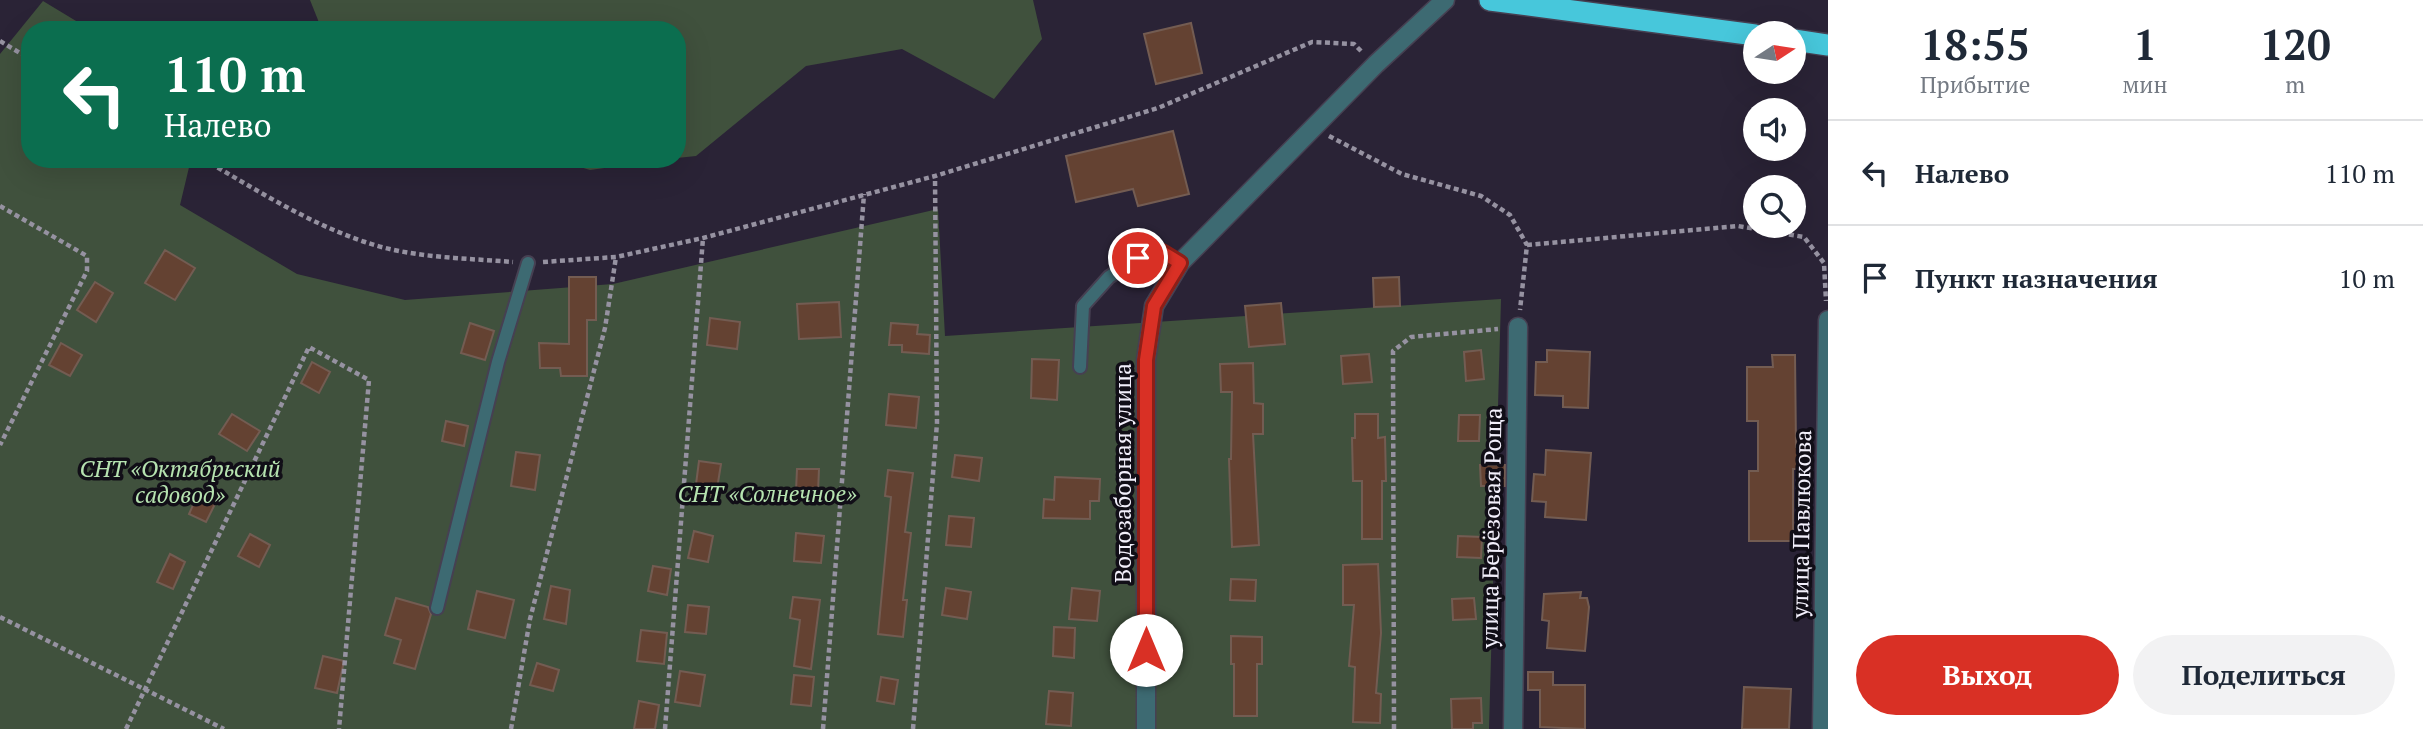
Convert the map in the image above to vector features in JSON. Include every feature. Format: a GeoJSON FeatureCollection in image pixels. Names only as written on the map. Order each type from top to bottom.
{"type":"FeatureCollection","features":[{"type":"Feature","properties":{"kind":"highway"},"geometry":{"type":"LineString","coordinates":[[1490,0],[1743,33]]}},
{"type":"Feature","properties":{"kind":"highway"},"geometry":{"type":"LineString","coordinates":[[1806,42],[1828,45]]}},
{"type":"Feature","properties":{"kind":"street","name":"Водозаборная улица"},"geometry":{"type":"LineString","coordinates":[[1146,729],[1146,360],[1154,306],[1180,263],[1376,64],[1444,0]]}},
{"type":"Feature","properties":{"kind":"street","name":"улица Павлюкова"},"geometry":{"type":"LineString","coordinates":[[1822,729],[1828,320]]}},
{"type":"Feature","properties":{"kind":"street","name":"улица Берёзовая Роща"},"geometry":{"type":"LineString","coordinates":[[1513,729],[1518,327]]}},
{"type":"Feature","properties":{"kind":"lane"},"geometry":{"type":"LineString","coordinates":[[1080,367],[1083,306],[1109,277],[1138,258],[1162,252],[1180,263]]}},
{"type":"Feature","properties":{"kind":"lane"},"geometry":{"type":"LineString","coordinates":[[437,608],[498,362],[528,263]]}},
{"type":"Feature","properties":{"kind":"path"},"geometry":{"type":"LineString","coordinates":[[0,41],[21,54]]}},
{"type":"Feature","properties":{"kind":"path"},"geometry":{"type":"LineString","coordinates":[[219,168],[284,206],[366,243],[428,255],[528,263],[616,257],[703,238],[935,176],[1060,135],[1158,108],[1312,42],[1354,44],[1376,64]]}},
{"type":"Feature","properties":{"kind":"path"},"geometry":{"type":"LineString","coordinates":[[1314,129],[1402,174],[1481,196],[1510,215],[1527,245],[1518,327],[1411,337],[1393,351],[1394,729]]}},
{"type":"Feature","properties":{"kind":"path"},"geometry":{"type":"LineString","coordinates":[[914,729],[937,423],[935,176]]}},
{"type":"Feature","properties":{"kind":"path"},"geometry":{"type":"LineString","coordinates":[[823,729],[864,194]]}},
{"type":"Feature","properties":{"kind":"path"},"geometry":{"type":"LineString","coordinates":[[0,206],[87,256],[87,271],[0,444]]}},
{"type":"Feature","properties":{"kind":"path"},"geometry":{"type":"LineString","coordinates":[[1527,245],[1738,226],[1804,237],[1824,263],[1828,320]]}},
{"type":"Feature","properties":{"kind":"path"},"geometry":{"type":"LineString","coordinates":[[665,729],[703,238]]}},
{"type":"Feature","properties":{"kind":"path"},"geometry":{"type":"LineString","coordinates":[[511,729],[530,619],[606,328],[616,257]]}},
{"type":"Feature","properties":{"kind":"path"},"geometry":{"type":"LineString","coordinates":[[126,729],[309,347],[369,380],[339,729]]}},
{"type":"Feature","properties":{"kind":"path"},"geometry":{"type":"LineString","coordinates":[[0,617],[224,729]]}},
{"type":"Feature","properties":{"kind":"green space"},"geometry":{"type":"Polygon","coordinates":[[[310,0],[1033,0],[1042,39],[994,99],[902,49],[806,66],[696,156],[686,157],[686,21],[318,21],[310,0]]]}},
{"type":"Feature","properties":{"kind":"green space","name":"СНТ «Солнечное»"},"geometry":{"type":"Polygon","coordinates":[[[43,1],[76,21],[27,21],[43,1]]]}},
{"type":"Feature","properties":{"kind":"green space","name":"СНТ «Солнечное»"},"geometry":{"type":"Polygon","coordinates":[[[21,28],[21,168],[189,168],[180,205],[297,274],[405,300],[613,284],[938,209],[945,336],[1501,299],[1489,729],[0,729],[0,54],[21,28]]]}},
{"type":"Feature","properties":{"kind":"building"},"geometry":{"type":"Polygon","coordinates":[[[1191,23],[1202,73],[1156,84],[1144,34],[1191,23]]]}},
{"type":"Feature","properties":{"kind":"building"},"geometry":{"type":"Polygon","coordinates":[[[1173,131],[1189,194],[1138,206],[1133,189],[1076,202],[1066,156],[1173,131]]]}},
{"type":"Feature","properties":{"kind":"building"},"geometry":{"type":"Polygon","coordinates":[[[165,250],[195,268],[175,300],[145,283],[165,250]]]}},
{"type":"Feature","properties":{"kind":"building"},"geometry":{"type":"Polygon","coordinates":[[[569,277],[596,277],[596,320],[587,320],[587,376],[561,376],[560,368],[540,368],[539,343],[569,344],[569,277]]]}},
{"type":"Feature","properties":{"kind":"building"},"geometry":{"type":"Polygon","coordinates":[[[1399,277],[1400,306],[1374,307],[1373,278],[1399,277]]]}},
{"type":"Feature","properties":{"kind":"building"},"geometry":{"type":"Polygon","coordinates":[[[95,282],[113,293],[96,322],[77,310],[95,282]]]}},
{"type":"Feature","properties":{"kind":"building"},"geometry":{"type":"Polygon","coordinates":[[[839,302],[841,337],[799,339],[797,304],[839,302]]]}},
{"type":"Feature","properties":{"kind":"building"},"geometry":{"type":"Polygon","coordinates":[[[1281,303],[1285,344],[1249,347],[1245,306],[1281,303]]]}},
{"type":"Feature","properties":{"kind":"building"},"geometry":{"type":"Polygon","coordinates":[[[710,318],[740,322],[737,349],[707,345],[710,318]]]}},
{"type":"Feature","properties":{"kind":"building"},"geometry":{"type":"Polygon","coordinates":[[[470,323],[494,331],[485,360],[461,353],[470,323]]]}},
{"type":"Feature","properties":{"kind":"building"},"geometry":{"type":"Polygon","coordinates":[[[891,323],[918,325],[917,334],[930,335],[929,354],[902,352],[902,345],[889,345],[891,323]]]}},
{"type":"Feature","properties":{"kind":"building"},"geometry":{"type":"Polygon","coordinates":[[[61,343],[82,355],[70,376],[49,365],[61,343]]]}},
{"type":"Feature","properties":{"kind":"building"},"geometry":{"type":"Polygon","coordinates":[[[1481,350],[1484,379],[1466,381],[1464,352],[1481,350]]]}},
{"type":"Feature","properties":{"kind":"building"},"geometry":{"type":"Polygon","coordinates":[[[1547,350],[1590,352],[1588,408],[1563,407],[1563,396],[1535,395],[1536,362],[1547,362],[1547,350]]]}},
{"type":"Feature","properties":{"kind":"building"},"geometry":{"type":"Polygon","coordinates":[[[1369,354],[1372,382],[1343,384],[1341,356],[1369,354]]]}},
{"type":"Feature","properties":{"kind":"building"},"geometry":{"type":"Polygon","coordinates":[[[1772,355],[1795,355],[1796,447],[1808,447],[1808,469],[1793,469],[1793,541],[1749,541],[1749,471],[1758,471],[1758,421],[1747,421],[1747,367],[1773,367],[1772,355]]]}},
{"type":"Feature","properties":{"kind":"building"},"geometry":{"type":"Polygon","coordinates":[[[1032,359],[1059,360],[1057,400],[1031,398],[1032,359]]]}},
{"type":"Feature","properties":{"kind":"building"},"geometry":{"type":"Polygon","coordinates":[[[312,362],[330,372],[319,393],[301,383],[312,362]]]}},
{"type":"Feature","properties":{"kind":"building"},"geometry":{"type":"Polygon","coordinates":[[[1253,363],[1254,403],[1263,404],[1263,434],[1253,434],[1259,545],[1232,547],[1229,459],[1232,392],[1221,392],[1220,364],[1253,363]]]}},
{"type":"Feature","properties":{"kind":"building"},"geometry":{"type":"Polygon","coordinates":[[[889,394],[919,397],[916,428],[886,425],[889,394]]]}},
{"type":"Feature","properties":{"kind":"building"},"geometry":{"type":"Polygon","coordinates":[[[232,414],[260,431],[247,451],[219,434],[232,414]]]}},
{"type":"Feature","properties":{"kind":"building"},"geometry":{"type":"Polygon","coordinates":[[[1355,414],[1378,414],[1378,438],[1385,437],[1386,481],[1382,481],[1382,539],[1362,539],[1362,481],[1353,481],[1352,438],[1355,438],[1355,414]]]}},
{"type":"Feature","properties":{"kind":"building"},"geometry":{"type":"Polygon","coordinates":[[[1459,415],[1480,415],[1479,441],[1458,441],[1459,415]]]}},
{"type":"Feature","properties":{"kind":"building"},"geometry":{"type":"Polygon","coordinates":[[[446,421],[468,426],[464,446],[442,441],[446,421]]]}},
{"type":"Feature","properties":{"kind":"building"},"geometry":{"type":"Polygon","coordinates":[[[1546,450],[1591,453],[1586,520],[1545,517],[1546,502],[1532,501],[1534,474],[1545,475],[1546,450]]]}},
{"type":"Feature","properties":{"kind":"building"},"geometry":{"type":"Polygon","coordinates":[[[516,452],[540,455],[535,490],[511,486],[516,452]]]}},
{"type":"Feature","properties":{"kind":"building"},"geometry":{"type":"Polygon","coordinates":[[[955,455],[982,458],[979,481],[952,477],[955,455]]]}},
{"type":"Feature","properties":{"kind":"building"},"geometry":{"type":"Polygon","coordinates":[[[699,461],[721,464],[716,495],[695,492],[699,461]]]}},
{"type":"Feature","properties":{"kind":"building"},"geometry":{"type":"Polygon","coordinates":[[[1480,465],[1505,465],[1505,486],[1481,486],[1480,465]]]}},
{"type":"Feature","properties":{"kind":"building"},"geometry":{"type":"Polygon","coordinates":[[[797,469],[819,469],[818,492],[796,491],[797,469]]]}},
{"type":"Feature","properties":{"kind":"building"},"geometry":{"type":"Polygon","coordinates":[[[888,470],[913,473],[905,532],[911,533],[903,600],[907,600],[903,637],[878,634],[891,497],[885,496],[888,470]]]}},
{"type":"Feature","properties":{"kind":"building"},"geometry":{"type":"Polygon","coordinates":[[[1055,477],[1100,479],[1099,501],[1090,501],[1090,519],[1043,518],[1044,499],[1054,500],[1055,477]]]}},
{"type":"Feature","properties":{"kind":"building"},"geometry":{"type":"Polygon","coordinates":[[[198,494],[216,502],[206,522],[189,514],[198,494]]]}},
{"type":"Feature","properties":{"kind":"building"},"geometry":{"type":"Polygon","coordinates":[[[949,516],[974,518],[971,547],[946,545],[949,516]]]}},
{"type":"Feature","properties":{"kind":"building"},"geometry":{"type":"Polygon","coordinates":[[[694,531],[713,536],[708,562],[688,558],[694,531]]]}},
{"type":"Feature","properties":{"kind":"building"},"geometry":{"type":"Polygon","coordinates":[[[796,533],[824,536],[821,563],[794,561],[796,533]]]}},
{"type":"Feature","properties":{"kind":"building"},"geometry":{"type":"Polygon","coordinates":[[[250,534],[270,545],[259,567],[238,556],[250,534]]]}},
{"type":"Feature","properties":{"kind":"building"},"geometry":{"type":"Polygon","coordinates":[[[1458,536],[1482,537],[1481,558],[1457,557],[1458,536]]]}},
{"type":"Feature","properties":{"kind":"building"},"geometry":{"type":"Polygon","coordinates":[[[170,554],[185,562],[173,589],[157,582],[170,554]]]}},
{"type":"Feature","properties":{"kind":"building"},"geometry":{"type":"Polygon","coordinates":[[[1378,564],[1381,633],[1376,693],[1381,694],[1380,723],[1353,722],[1355,667],[1349,666],[1354,605],[1343,605],[1343,565],[1378,564]]]}},
{"type":"Feature","properties":{"kind":"building"},"geometry":{"type":"Polygon","coordinates":[[[653,566],[671,569],[667,595],[648,591],[653,566]]]}},
{"type":"Feature","properties":{"kind":"building"},"geometry":{"type":"Polygon","coordinates":[[[1231,579],[1256,580],[1255,601],[1230,600],[1231,579]]]}},
{"type":"Feature","properties":{"kind":"building"},"geometry":{"type":"Polygon","coordinates":[[[551,586],[570,590],[566,624],[544,619],[551,586]]]}},
{"type":"Feature","properties":{"kind":"building"},"geometry":{"type":"Polygon","coordinates":[[[946,588],[971,592],[967,619],[942,615],[946,588]]]}},
{"type":"Feature","properties":{"kind":"building"},"geometry":{"type":"Polygon","coordinates":[[[1072,588],[1100,591],[1097,621],[1069,619],[1072,588]]]}},
{"type":"Feature","properties":{"kind":"building"},"geometry":{"type":"Polygon","coordinates":[[[477,591],[514,600],[505,638],[468,629],[477,591]]]}},
{"type":"Feature","properties":{"kind":"building"},"geometry":{"type":"Polygon","coordinates":[[[1581,592],[1580,598],[1587,598],[1589,607],[1585,651],[1547,648],[1549,621],[1542,620],[1544,594],[1581,592]]]}},
{"type":"Feature","properties":{"kind":"building"},"geometry":{"type":"Polygon","coordinates":[[[793,597],[820,600],[811,669],[794,666],[800,620],[790,618],[793,597]]]}},
{"type":"Feature","properties":{"kind":"building"},"geometry":{"type":"Polygon","coordinates":[[[396,598],[428,607],[431,614],[415,669],[394,663],[401,640],[385,635],[396,598]]]}},
{"type":"Feature","properties":{"kind":"building"},"geometry":{"type":"Polygon","coordinates":[[[1474,598],[1476,619],[1453,620],[1452,599],[1474,598]]]}},
{"type":"Feature","properties":{"kind":"building"},"geometry":{"type":"Polygon","coordinates":[[[688,605],[709,607],[706,634],[685,632],[688,605]]]}},
{"type":"Feature","properties":{"kind":"building"},"geometry":{"type":"Polygon","coordinates":[[[1054,627],[1075,628],[1074,658],[1053,656],[1054,627]]]}},
{"type":"Feature","properties":{"kind":"building"},"geometry":{"type":"Polygon","coordinates":[[[641,630],[667,633],[664,664],[637,661],[641,630]]]}},
{"type":"Feature","properties":{"kind":"building"},"geometry":{"type":"Polygon","coordinates":[[[1231,636],[1262,637],[1262,664],[1257,664],[1257,716],[1234,716],[1231,636]]]}},
{"type":"Feature","properties":{"kind":"building"},"geometry":{"type":"Polygon","coordinates":[[[323,656],[344,661],[337,693],[315,688],[323,656]]]}},
{"type":"Feature","properties":{"kind":"building"},"geometry":{"type":"Polygon","coordinates":[[[537,663],[559,670],[553,691],[530,685],[537,663]]]}},
{"type":"Feature","properties":{"kind":"building"},"geometry":{"type":"Polygon","coordinates":[[[680,671],[705,675],[700,706],[675,702],[680,671]]]}},
{"type":"Feature","properties":{"kind":"building"},"geometry":{"type":"Polygon","coordinates":[[[1528,672],[1553,672],[1553,685],[1585,685],[1585,729],[1540,727],[1540,690],[1528,690],[1528,672]]]}},
{"type":"Feature","properties":{"kind":"building"},"geometry":{"type":"Polygon","coordinates":[[[794,675],[814,677],[811,706],[791,704],[794,675]]]}},
{"type":"Feature","properties":{"kind":"building"},"geometry":{"type":"Polygon","coordinates":[[[881,677],[898,680],[894,704],[877,701],[881,677]]]}},
{"type":"Feature","properties":{"kind":"building"},"geometry":{"type":"Polygon","coordinates":[[[1744,687],[1791,689],[1789,729],[1742,729],[1744,687]]]}},
{"type":"Feature","properties":{"kind":"building"},"geometry":{"type":"Polygon","coordinates":[[[1049,691],[1073,693],[1071,726],[1046,724],[1049,691]]]}},
{"type":"Feature","properties":{"kind":"building"},"geometry":{"type":"Polygon","coordinates":[[[1481,698],[1482,723],[1473,723],[1473,729],[1452,729],[1451,699],[1481,698]]]}},
{"type":"Feature","properties":{"kind":"building"},"geometry":{"type":"Polygon","coordinates":[[[639,701],[659,705],[655,729],[634,729],[639,701]]]}},
{"type":"Feature","properties":{"kind":"route"},"geometry":{"type":"LineString","coordinates":[[1138,258],[1162,252],[1180,263],[1154,306],[1146,360],[1146,650]]}},
{"type":"Feature","properties":{"kind":"park label","name":"СНТ «Октябрьский садовод»"},"geometry":{"type":"Point","coordinates":[180,481]}}]}
